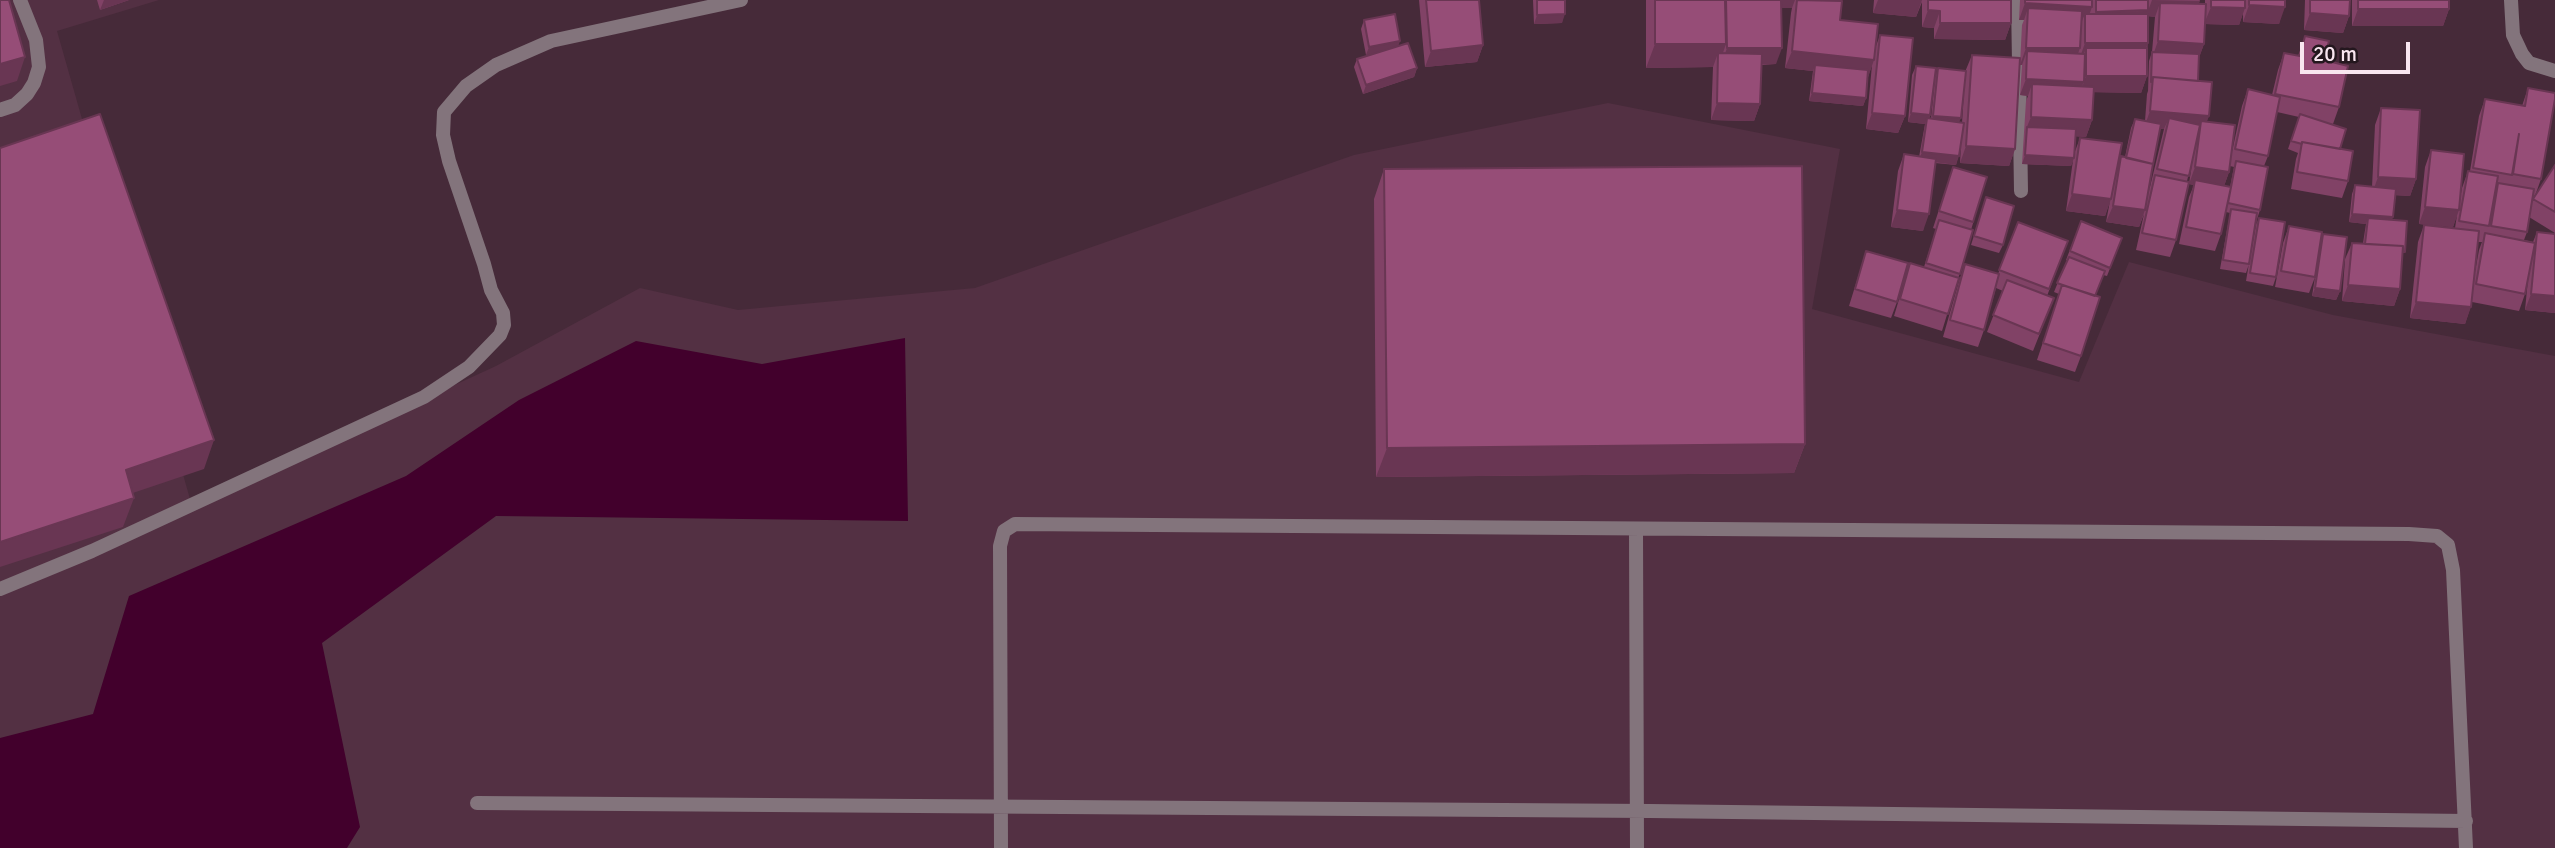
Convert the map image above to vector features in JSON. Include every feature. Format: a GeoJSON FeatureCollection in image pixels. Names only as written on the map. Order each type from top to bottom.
{"type":"FeatureCollection","features":[{"type":"Feature","properties":{"kind":"street"},"geometry":{"type":"LineString","coordinates":[[0,110],[15,105],[27,94],[39,67],[36,40],[20,0]]}},
{"type":"Feature","properties":{"kind":"street"},"geometry":{"type":"LineString","coordinates":[[0,589],[92,551],[424,397],[469,367],[500,335],[504,325],[503,313],[491,290],[485,264],[449,161],[443,135],[444,112],[466,86],[496,65],[551,41],[741,0]]}},
{"type":"Feature","properties":{"kind":"street"},"geometry":{"type":"LineString","coordinates":[[2018,0],[2021,191]]}},
{"type":"Feature","properties":{"kind":"street"},"geometry":{"type":"LineString","coordinates":[[2511,0],[2513,35],[2522,54],[2529,63],[2555,71]]}},
{"type":"Feature","properties":{"kind":"street"},"geometry":{"type":"LineString","coordinates":[[1001,848],[1000,546],[1004,531],[1015,524],[2395,534],[2437,537],[2448,545],[2452,562],[2466,848]]}},
{"type":"Feature","properties":{"kind":"street"},"geometry":{"type":"LineString","coordinates":[[1636,530],[1637,848]]}},
{"type":"Feature","properties":{"kind":"street"},"geometry":{"type":"LineString","coordinates":[[477,803],[2466,821]]}},
{"type":"Feature","properties":{"kind":"shaded area"},"geometry":{"type":"Polygon","coordinates":[[[0,0],[159,0],[57,31],[192,506],[496,366],[640,288],[738,310],[975,288],[1354,155],[1608,103],[1840,149],[1812,309],[2079,382],[2129,262],[2333,315],[2555,356],[2555,848],[0,848],[0,0]]]}},
{"type":"Feature","properties":{"kind":"shaded area"},"geometry":{"type":"Polygon","coordinates":[[[905,338],[908,521],[496,516],[322,643],[360,827],[347,848],[0,848],[0,738],[93,714],[129,596],[406,476],[519,400],[636,341],[762,364],[905,338]]]}},
{"type":"Feature","properties":{"kind":"building"},"geometry":{"type":"Polygon","coordinates":[[[0,0],[9,0],[25,57],[0,64],[0,0]]]}},
{"type":"Feature","properties":{"kind":"building"},"geometry":{"type":"Polygon","coordinates":[[[1426,0],[1479,0],[1483,45],[1431,51],[1426,0]]]}},
{"type":"Feature","properties":{"kind":"building"},"geometry":{"type":"Polygon","coordinates":[[[1537,0],[1565,0],[1565,14],[1537,15],[1537,0]]]}},
{"type":"Feature","properties":{"kind":"building"},"geometry":{"type":"Polygon","coordinates":[[[1655,0],[1725,0],[1726,44],[1655,44],[1655,0]]]}},
{"type":"Feature","properties":{"kind":"building"},"geometry":{"type":"Polygon","coordinates":[[[1726,0],[1781,0],[1782,48],[1727,48],[1726,0]]]}},
{"type":"Feature","properties":{"kind":"building"},"geometry":{"type":"Polygon","coordinates":[[[1797,0],[1842,1],[1840,20],[1878,24],[1874,60],[1792,51],[1797,0]]]}},
{"type":"Feature","properties":{"kind":"building"},"geometry":{"type":"Polygon","coordinates":[[[1928,0],[2011,0],[2011,23],[1940,23],[1940,11],[1928,10],[1928,0]]]}},
{"type":"Feature","properties":{"kind":"building"},"geometry":{"type":"Polygon","coordinates":[[[2025,0],[2092,0],[2092,7],[2025,3],[2025,0]]]}},
{"type":"Feature","properties":{"kind":"building"},"geometry":{"type":"Polygon","coordinates":[[[2096,0],[2148,0],[2148,10],[2096,12],[2096,0]]]}},
{"type":"Feature","properties":{"kind":"building"},"geometry":{"type":"Polygon","coordinates":[[[2211,0],[2245,0],[2245,8],[2211,7],[2211,0]]]}},
{"type":"Feature","properties":{"kind":"building"},"geometry":{"type":"Polygon","coordinates":[[[2249,0],[2285,0],[2285,7],[2249,5],[2249,0]]]}},
{"type":"Feature","properties":{"kind":"building"},"geometry":{"type":"Polygon","coordinates":[[[2310,0],[2350,0],[2349,16],[2310,13],[2310,0]]]}},
{"type":"Feature","properties":{"kind":"building"},"geometry":{"type":"Polygon","coordinates":[[[2358,0],[2449,0],[2449,9],[2358,9],[2358,0]]]}},
{"type":"Feature","properties":{"kind":"building"},"geometry":{"type":"Polygon","coordinates":[[[2160,3],[2206,4],[2204,44],[2158,41],[2160,3]]]}},
{"type":"Feature","properties":{"kind":"building"},"geometry":{"type":"Polygon","coordinates":[[[2028,8],[2082,11],[2080,48],[2026,48],[2028,8]]]}},
{"type":"Feature","properties":{"kind":"building"},"geometry":{"type":"Polygon","coordinates":[[[1395,14],[1400,41],[1369,47],[1364,20],[1395,14]]]}},
{"type":"Feature","properties":{"kind":"building"},"geometry":{"type":"Polygon","coordinates":[[[2085,14],[2148,14],[2148,43],[2085,43],[2085,14]]]}},
{"type":"Feature","properties":{"kind":"building"},"geometry":{"type":"Polygon","coordinates":[[[1880,35],[1913,38],[1905,116],[1872,113],[1880,35]]]}},
{"type":"Feature","properties":{"kind":"building"},"geometry":{"type":"Polygon","coordinates":[[[2305,36],[2329,41],[2324,60],[2348,66],[2339,107],[2275,94],[2284,53],[2300,56],[2305,36]]]}},
{"type":"Feature","properties":{"kind":"building"},"geometry":{"type":"Polygon","coordinates":[[[1408,43],[1417,68],[1366,85],[1357,59],[1408,43]]]}},
{"type":"Feature","properties":{"kind":"building"},"geometry":{"type":"Polygon","coordinates":[[[2086,48],[2147,48],[2147,76],[2086,76],[2086,48]]]}},
{"type":"Feature","properties":{"kind":"building"},"geometry":{"type":"Polygon","coordinates":[[[2027,51],[2085,54],[2084,82],[2026,79],[2027,51]]]}},
{"type":"Feature","properties":{"kind":"building"},"geometry":{"type":"Polygon","coordinates":[[[2152,52],[2199,54],[2198,81],[2153,77],[2151,82],[2152,52]]]}},
{"type":"Feature","properties":{"kind":"building"},"geometry":{"type":"Polygon","coordinates":[[[1718,53],[1762,54],[1760,104],[1717,103],[1718,53]]]}},
{"type":"Feature","properties":{"kind":"building"},"geometry":{"type":"Polygon","coordinates":[[[1972,55],[2020,58],[2015,149],[1966,146],[1972,55]]]}},
{"type":"Feature","properties":{"kind":"building"},"geometry":{"type":"Polygon","coordinates":[[[1815,65],[1868,70],[1866,98],[1812,93],[1815,65]]]}},
{"type":"Feature","properties":{"kind":"building"},"geometry":{"type":"Polygon","coordinates":[[[1916,66],[1936,68],[1930,115],[1911,113],[1916,66]]]}},
{"type":"Feature","properties":{"kind":"building"},"geometry":{"type":"Polygon","coordinates":[[[1938,68],[1966,71],[1961,118],[1933,116],[1938,68]]]}},
{"type":"Feature","properties":{"kind":"building"},"geometry":{"type":"Polygon","coordinates":[[[2153,77],[2212,82],[2209,116],[2150,111],[2153,77]]]}},
{"type":"Feature","properties":{"kind":"building"},"geometry":{"type":"Polygon","coordinates":[[[2032,84],[2094,87],[2092,120],[2031,117],[2032,84]]]}},
{"type":"Feature","properties":{"kind":"building"},"geometry":{"type":"Polygon","coordinates":[[[2528,88],[2555,93],[2541,179],[2513,174],[2519,134],[2512,175],[2473,168],[2485,99],[2525,106],[2528,88]]]}},
{"type":"Feature","properties":{"kind":"building"},"geometry":{"type":"Polygon","coordinates":[[[2248,89],[2280,97],[2268,156],[2235,149],[2248,89]]]}},
{"type":"Feature","properties":{"kind":"building"},"geometry":{"type":"Polygon","coordinates":[[[2381,108],[2420,110],[2416,179],[2378,177],[2381,108]]]}},
{"type":"Feature","properties":{"kind":"building"},"geometry":{"type":"Polygon","coordinates":[[[100,114],[214,440],[126,470],[134,498],[0,542],[0,148],[100,114]]]}},
{"type":"Feature","properties":{"kind":"building"},"geometry":{"type":"Polygon","coordinates":[[[2300,114],[2346,129],[2340,149],[2291,141],[2300,114]]]}},
{"type":"Feature","properties":{"kind":"building"},"geometry":{"type":"Polygon","coordinates":[[[1927,118],[1964,123],[1959,156],[1922,152],[1927,118]]]}},
{"type":"Feature","properties":{"kind":"building"},"geometry":{"type":"Polygon","coordinates":[[[2169,118],[2200,125],[2189,176],[2157,169],[2169,118]]]}},
{"type":"Feature","properties":{"kind":"building"},"geometry":{"type":"Polygon","coordinates":[[[2135,119],[2161,124],[2153,165],[2126,158],[2135,119]]]}},
{"type":"Feature","properties":{"kind":"building"},"geometry":{"type":"Polygon","coordinates":[[[2201,121],[2235,125],[2229,172],[2195,167],[2201,121]]]}},
{"type":"Feature","properties":{"kind":"building"},"geometry":{"type":"Polygon","coordinates":[[[2027,127],[2076,129],[2074,158],[2025,155],[2027,127]]]}},
{"type":"Feature","properties":{"kind":"building"},"geometry":{"type":"Polygon","coordinates":[[[2080,138],[2122,143],[2111,199],[2072,194],[2080,138]]]}},
{"type":"Feature","properties":{"kind":"building"},"geometry":{"type":"Polygon","coordinates":[[[2302,142],[2353,151],[2348,181],[2297,172],[2302,142]]]}},
{"type":"Feature","properties":{"kind":"building"},"geometry":{"type":"Polygon","coordinates":[[[2431,150],[2464,154],[2459,210],[2425,207],[2431,150]]]}},
{"type":"Feature","properties":{"kind":"building"},"geometry":{"type":"Polygon","coordinates":[[[1904,154],[1936,159],[1929,214],[1897,210],[1904,154]]]}},
{"type":"Feature","properties":{"kind":"building"},"geometry":{"type":"Polygon","coordinates":[[[2121,156],[2153,164],[2145,210],[2113,206],[2121,156]]]}},
{"type":"Feature","properties":{"kind":"building"},"geometry":{"type":"Polygon","coordinates":[[[2236,161],[2268,167],[2260,210],[2228,203],[2236,161]]]}},
{"type":"Feature","properties":{"kind":"building"},"geometry":{"type":"Polygon","coordinates":[[[2555,165],[2555,212],[2533,199],[2555,165]]]}},
{"type":"Feature","properties":{"kind":"building"},"geometry":{"type":"Polygon","coordinates":[[[1802,166],[1805,444],[1387,448],[1384,169],[1802,166]]]}},
{"type":"Feature","properties":{"kind":"building"},"geometry":{"type":"Polygon","coordinates":[[[1953,167],[1987,177],[1973,222],[1939,211],[1953,167]]]}},
{"type":"Feature","properties":{"kind":"building"},"geometry":{"type":"Polygon","coordinates":[[[2468,171],[2498,176],[2489,226],[2459,221],[2468,171]]]}},
{"type":"Feature","properties":{"kind":"building"},"geometry":{"type":"Polygon","coordinates":[[[2155,175],[2189,182],[2176,240],[2142,233],[2155,175]]]}},
{"type":"Feature","properties":{"kind":"building"},"geometry":{"type":"Polygon","coordinates":[[[2195,180],[2231,187],[2221,234],[2186,227],[2195,180]]]}},
{"type":"Feature","properties":{"kind":"building"},"geometry":{"type":"Polygon","coordinates":[[[2498,183],[2534,189],[2527,232],[2491,226],[2498,183]]]}},
{"type":"Feature","properties":{"kind":"building"},"geometry":{"type":"Polygon","coordinates":[[[2355,185],[2396,189],[2393,217],[2352,214],[2355,185]]]}},
{"type":"Feature","properties":{"kind":"building"},"geometry":{"type":"Polygon","coordinates":[[[1986,197],[2014,206],[2003,245],[1974,236],[1986,197]]]}},
{"type":"Feature","properties":{"kind":"building"},"geometry":{"type":"Polygon","coordinates":[[[2231,209],[2257,213],[2249,264],[2223,260],[2231,209]]]}},
{"type":"Feature","properties":{"kind":"building"},"geometry":{"type":"Polygon","coordinates":[[[2259,218],[2285,222],[2276,277],[2250,273],[2259,218]]]}},
{"type":"Feature","properties":{"kind":"building"},"geometry":{"type":"Polygon","coordinates":[[[2368,218],[2407,221],[2405,252],[2403,246],[2365,244],[2368,218]]]}},
{"type":"Feature","properties":{"kind":"building"},"geometry":{"type":"Polygon","coordinates":[[[1939,220],[1973,230],[1960,274],[1926,263],[1939,220]]]}},
{"type":"Feature","properties":{"kind":"building"},"geometry":{"type":"Polygon","coordinates":[[[2081,221],[2122,238],[2110,268],[2070,251],[2081,221]]]}},
{"type":"Feature","properties":{"kind":"building"},"geometry":{"type":"Polygon","coordinates":[[[2018,222],[2068,241],[2049,289],[1999,270],[2018,222]]]}},
{"type":"Feature","properties":{"kind":"building"},"geometry":{"type":"Polygon","coordinates":[[[2424,225],[2479,231],[2471,307],[2416,302],[2424,225]]]}},
{"type":"Feature","properties":{"kind":"building"},"geometry":{"type":"Polygon","coordinates":[[[2289,226],[2322,232],[2315,277],[2281,271],[2289,226]]]}},
{"type":"Feature","properties":{"kind":"building"},"geometry":{"type":"Polygon","coordinates":[[[2537,232],[2555,234],[2555,296],[2531,294],[2537,232]]]}},
{"type":"Feature","properties":{"kind":"building"},"geometry":{"type":"Polygon","coordinates":[[[2485,233],[2535,243],[2525,294],[2476,284],[2485,233]]]}},
{"type":"Feature","properties":{"kind":"building"},"geometry":{"type":"Polygon","coordinates":[[[2323,234],[2347,237],[2340,291],[2315,288],[2323,234]]]}},
{"type":"Feature","properties":{"kind":"building"},"geometry":{"type":"Polygon","coordinates":[[[2352,243],[2403,246],[2400,289],[2348,285],[2352,243]]]}},
{"type":"Feature","properties":{"kind":"building"},"geometry":{"type":"Polygon","coordinates":[[[1866,251],[1908,263],[1897,302],[1855,289],[1866,251]]]}},
{"type":"Feature","properties":{"kind":"building"},"geometry":{"type":"Polygon","coordinates":[[[2069,257],[2105,271],[2095,296],[2057,283],[2069,257]]]}},
{"type":"Feature","properties":{"kind":"building"},"geometry":{"type":"Polygon","coordinates":[[[1910,263],[1959,278],[1948,314],[1900,299],[1910,263]]]}},
{"type":"Feature","properties":{"kind":"building"},"geometry":{"type":"Polygon","coordinates":[[[1965,264],[1999,274],[1984,330],[1950,320],[1965,264]]]}},
{"type":"Feature","properties":{"kind":"building"},"geometry":{"type":"Polygon","coordinates":[[[2007,280],[2054,298],[2039,334],[1993,315],[2007,280]]]}},
{"type":"Feature","properties":{"kind":"building"},"geometry":{"type":"Polygon","coordinates":[[[2062,285],[2100,297],[2081,356],[2043,343],[2062,285]]]}}]}
